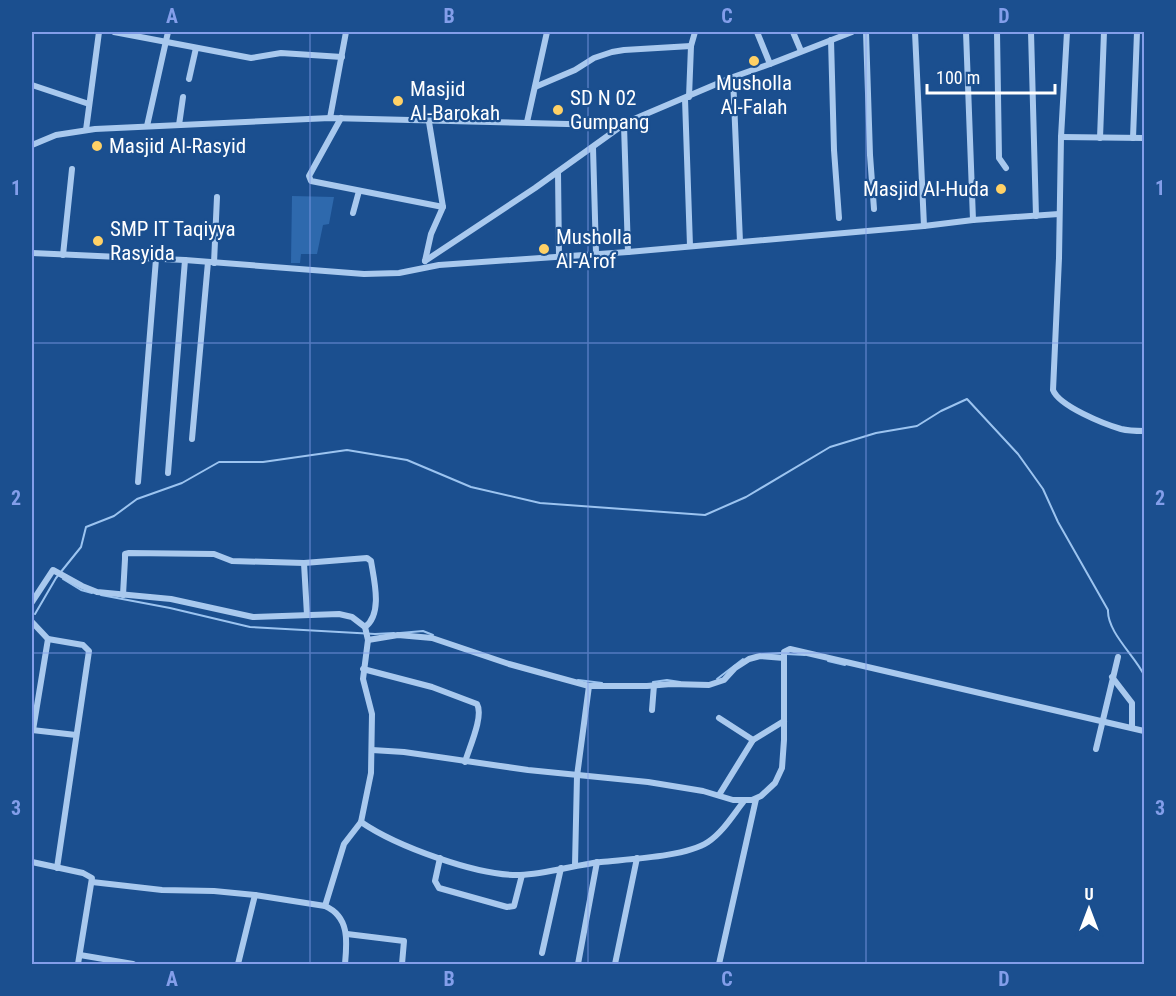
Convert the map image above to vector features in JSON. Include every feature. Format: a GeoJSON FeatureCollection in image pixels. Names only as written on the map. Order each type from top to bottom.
{"type":"FeatureCollection","features":[{"type":"Feature","properties":{"kind":"street"},"geometry":{"type":"LineString","coordinates":[[86,127],[99,32]]}},
{"type":"Feature","properties":{"kind":"street"},"geometry":{"type":"LineString","coordinates":[[114,32],[251,58],[281,52],[342,57]]}},
{"type":"Feature","properties":{"kind":"street"},"geometry":{"type":"LineString","coordinates":[[148,122],[168,32]]}},
{"type":"Feature","properties":{"kind":"street"},"geometry":{"type":"LineString","coordinates":[[330,118],[346,32]]}},
{"type":"Feature","properties":{"kind":"street"},"geometry":{"type":"LineString","coordinates":[[526,122],[547,32]]}},
{"type":"Feature","properties":{"kind":"street"},"geometry":{"type":"LineString","coordinates":[[690,246],[687,98],[691,46],[695,32]]}},
{"type":"Feature","properties":{"kind":"street"},"geometry":{"type":"LineString","coordinates":[[757,32],[770,64]]}},
{"type":"Feature","properties":{"kind":"street"},"geometry":{"type":"LineString","coordinates":[[793,32],[801,51]]}},
{"type":"Feature","properties":{"kind":"street"},"geometry":{"type":"LineString","coordinates":[[425,261],[463,238],[626,123],[733,77],[852,32]]}},
{"type":"Feature","properties":{"kind":"street"},"geometry":{"type":"LineString","coordinates":[[866,32],[874,209]]}},
{"type":"Feature","properties":{"kind":"street"},"geometry":{"type":"LineString","coordinates":[[915,32],[924,226]]}},
{"type":"Feature","properties":{"kind":"street"},"geometry":{"type":"LineString","coordinates":[[966,32],[974,220]]}},
{"type":"Feature","properties":{"kind":"street"},"geometry":{"type":"LineString","coordinates":[[998,32],[999,158],[1006,168]]}},
{"type":"Feature","properties":{"kind":"street"},"geometry":{"type":"LineString","coordinates":[[1030,32],[1036,216]]}},
{"type":"Feature","properties":{"kind":"street"},"geometry":{"type":"LineString","coordinates":[[1067,32],[1061,137],[1059,258],[1053,390],[1059,400],[1113,426],[1144,431]]}},
{"type":"Feature","properties":{"kind":"street"},"geometry":{"type":"LineString","coordinates":[[1100,138],[1104,32]]}},
{"type":"Feature","properties":{"kind":"street"},"geometry":{"type":"LineString","coordinates":[[1133,138],[1137,32]]}},
{"type":"Feature","properties":{"kind":"street"},"geometry":{"type":"LineString","coordinates":[[831,40],[834,150],[839,218]]}},
{"type":"Feature","properties":{"kind":"street"},"geometry":{"type":"LineString","coordinates":[[535,87],[575,70],[594,58],[612,52],[691,46]]}},
{"type":"Feature","properties":{"kind":"street"},"geometry":{"type":"LineString","coordinates":[[189,80],[196,48]]}},
{"type":"Feature","properties":{"kind":"street"},"geometry":{"type":"LineString","coordinates":[[733,77],[740,242]]}},
{"type":"Feature","properties":{"kind":"street"},"geometry":{"type":"LineString","coordinates":[[32,85],[89,104]]}},
{"type":"Feature","properties":{"kind":"street"},"geometry":{"type":"LineString","coordinates":[[179,125],[183,97]]}},
{"type":"Feature","properties":{"kind":"street"},"geometry":{"type":"LineString","coordinates":[[32,145],[56,135],[86,127],[148,122],[179,125],[341,118],[429,122],[526,122],[595,126],[626,123]]}},
{"type":"Feature","properties":{"kind":"street"},"geometry":{"type":"LineString","coordinates":[[341,118],[313,167],[309,179],[311,182],[443,207]]}},
{"type":"Feature","properties":{"kind":"street"},"geometry":{"type":"LineString","coordinates":[[423,269],[431,234],[443,207],[429,122]]}},
{"type":"Feature","properties":{"kind":"street"},"geometry":{"type":"LineString","coordinates":[[626,123],[628,252]]}},
{"type":"Feature","properties":{"kind":"street"},"geometry":{"type":"LineString","coordinates":[[1061,137],[1144,138]]}},
{"type":"Feature","properties":{"kind":"street"},"geometry":{"type":"LineString","coordinates":[[593,148],[596,253]]}},
{"type":"Feature","properties":{"kind":"street"},"geometry":{"type":"LineString","coordinates":[[63,255],[72,169]]}},
{"type":"Feature","properties":{"kind":"street"},"geometry":{"type":"LineString","coordinates":[[558,172],[559,256]]}},
{"type":"Feature","properties":{"kind":"street"},"geometry":{"type":"LineString","coordinates":[[353,213],[359,191]]}},
{"type":"Feature","properties":{"kind":"street"},"geometry":{"type":"LineString","coordinates":[[192,439],[217,197]]}},
{"type":"Feature","properties":{"kind":"street"},"geometry":{"type":"LineString","coordinates":[[32,253],[185,260],[364,274],[399,273],[439,265],[628,252],[1059,214]]}},
{"type":"Feature","properties":{"kind":"street"},"geometry":{"type":"LineString","coordinates":[[138,482],[156,259]]}},
{"type":"Feature","properties":{"kind":"street"},"geometry":{"type":"LineString","coordinates":[[168,473],[185,260]]}},
{"type":"Feature","properties":{"kind":"street"},"geometry":{"type":"LineString","coordinates":[[123,594],[125,554],[129,553],[214,554],[232,561],[304,563],[369,559],[374,585],[375,611],[367,633],[363,669],[363,679],[372,714],[369,789],[361,822],[344,844],[325,906]]}},
{"type":"Feature","properties":{"kind":"street"},"geometry":{"type":"LineString","coordinates":[[304,563],[307,615]]}},
{"type":"Feature","properties":{"kind":"street"},"geometry":{"type":"LineString","coordinates":[[32,602],[51,572],[56,571],[64,578],[97,592],[171,599],[253,617],[345,614],[357,620],[367,633],[432,638],[509,664],[589,686],[715,684],[748,659],[784,655],[790,649],[1144,731]]}},
{"type":"Feature","properties":{"kind":"street"},"geometry":{"type":"LineString","coordinates":[[32,622],[48,639],[83,645],[89,651],[87,677],[76,735],[57,868]]}},
{"type":"Feature","properties":{"kind":"street"},"geometry":{"type":"LineString","coordinates":[[48,639],[32,730],[76,735]]}},
{"type":"Feature","properties":{"kind":"street"},"geometry":{"type":"LineString","coordinates":[[372,750],[404,752],[577,776],[648,782],[703,790],[744,801],[756,799],[776,783],[779,775],[784,740],[784,655]]}},
{"type":"Feature","properties":{"kind":"street"},"geometry":{"type":"LineString","coordinates":[[1096,749],[1118,657]]}},
{"type":"Feature","properties":{"kind":"street"},"geometry":{"type":"LineString","coordinates":[[363,669],[432,687],[477,704],[480,707],[480,716],[465,762]]}},
{"type":"Feature","properties":{"kind":"street"},"geometry":{"type":"LineString","coordinates":[[1112,677],[1132,703],[1132,728]]}},
{"type":"Feature","properties":{"kind":"street"},"geometry":{"type":"LineString","coordinates":[[652,710],[654,685]]}},
{"type":"Feature","properties":{"kind":"street"},"geometry":{"type":"LineString","coordinates":[[575,865],[577,776],[589,686]]}},
{"type":"Feature","properties":{"kind":"street"},"geometry":{"type":"LineString","coordinates":[[719,718],[753,740]]}},
{"type":"Feature","properties":{"kind":"street"},"geometry":{"type":"LineString","coordinates":[[719,795],[753,740],[784,721]]}},
{"type":"Feature","properties":{"kind":"street"},"geometry":{"type":"LineString","coordinates":[[718,964],[756,799]]}},
{"type":"Feature","properties":{"kind":"street"},"geometry":{"type":"LineString","coordinates":[[361,822],[386,837],[440,858],[498,873],[522,875],[575,865],[688,850],[707,843],[744,801]]}},
{"type":"Feature","properties":{"kind":"street"},"geometry":{"type":"LineString","coordinates":[[440,858],[435,882],[439,888],[507,907],[514,906],[522,875]]}},
{"type":"Feature","properties":{"kind":"street"},"geometry":{"type":"LineString","coordinates":[[615,964],[637,858]]}},
{"type":"Feature","properties":{"kind":"street"},"geometry":{"type":"LineString","coordinates":[[32,862],[83,873],[90,877],[92,882],[78,964]]}},
{"type":"Feature","properties":{"kind":"street"},"geometry":{"type":"LineString","coordinates":[[578,964],[597,862]]}},
{"type":"Feature","properties":{"kind":"street"},"geometry":{"type":"LineString","coordinates":[[542,953],[561,868]]}},
{"type":"Feature","properties":{"kind":"street"},"geometry":{"type":"LineString","coordinates":[[92,882],[162,890],[255,895],[325,906],[341,919],[347,934],[345,964]]}},
{"type":"Feature","properties":{"kind":"street"},"geometry":{"type":"LineString","coordinates":[[238,964],[255,895]]}},
{"type":"Feature","properties":{"kind":"street"},"geometry":{"type":"LineString","coordinates":[[347,934],[404,941],[402,964]]}},
{"type":"Feature","properties":{"kind":"street"},"geometry":{"type":"LineString","coordinates":[[80,955],[133,964]]}},
{"type":"Feature","properties":{"kind":"shaded area"},"geometry":{"type":"Polygon","coordinates":[[[292,196],[334,197],[329,224],[323,225],[317,254],[301,254],[300,263],[291,263],[292,196]]]}},
{"type":"Feature","properties":{"kind":"waterway"},"geometry":{"type":"LineString","coordinates":[[35,614],[56,578],[81,547],[86,527],[114,516],[137,499],[182,483],[219,462],[263,462],[347,450],[407,460],[471,487],[540,503],[705,515],[746,497],[830,447],[876,433],[917,426],[967,399],[1018,454],[1043,489],[1058,522],[1108,610],[1112,627],[1144,675]]}},
{"type":"Feature","properties":{"kind":"waterway"},"geometry":{"type":"LineString","coordinates":[[63,579],[81,590],[92,593]]}},
{"type":"Feature","properties":{"kind":"waterway"},"geometry":{"type":"LineString","coordinates":[[101,595],[250,627],[394,633]]}},
{"type":"Feature","properties":{"kind":"waterway"},"geometry":{"type":"LineString","coordinates":[[400,633],[423,631],[433,635]]}},
{"type":"Feature","properties":{"kind":"waterway"},"geometry":{"type":"LineString","coordinates":[[763,654],[781,653]]}},
{"type":"Feature","properties":{"kind":"waterway"},"geometry":{"type":"LineString","coordinates":[[787,654],[805,655]]}},
{"type":"Feature","properties":{"kind":"waterway"},"geometry":{"type":"LineString","coordinates":[[717,679],[743,659]]}},
{"type":"Feature","properties":{"kind":"waterway"},"geometry":{"type":"LineString","coordinates":[[828,661],[845,665]]}},
{"type":"Feature","properties":{"kind":"waterway"},"geometry":{"type":"LineString","coordinates":[[578,680],[602,683]]}},
{"type":"Feature","properties":{"kind":"waterway"},"geometry":{"type":"LineString","coordinates":[[653,682],[667,680],[680,682]]}},
{"type":"Feature","properties":{"kind":"place","name":"Musholla Al-Falah"},"geometry":{"type":"Point","coordinates":[754,61]}},
{"type":"Feature","properties":{"kind":"place","name":"Masjid Al-Barokah"},"geometry":{"type":"Point","coordinates":[398,101]}},
{"type":"Feature","properties":{"kind":"place","name":"SD N 02 Gumpang"},"geometry":{"type":"Point","coordinates":[558,110]}},
{"type":"Feature","properties":{"kind":"place","name":"Masjid Al-Rasyid"},"geometry":{"type":"Point","coordinates":[97,146]}},
{"type":"Feature","properties":{"kind":"place","name":"Masjid Al-Huda"},"geometry":{"type":"Point","coordinates":[1001,189]}},
{"type":"Feature","properties":{"kind":"place","name":"SMP IT Taqiyya Rasyida"},"geometry":{"type":"Point","coordinates":[98,241]}},
{"type":"Feature","properties":{"kind":"place","name":"Musholla Al-A'rof"},"geometry":{"type":"Point","coordinates":[544,249]}}]}
